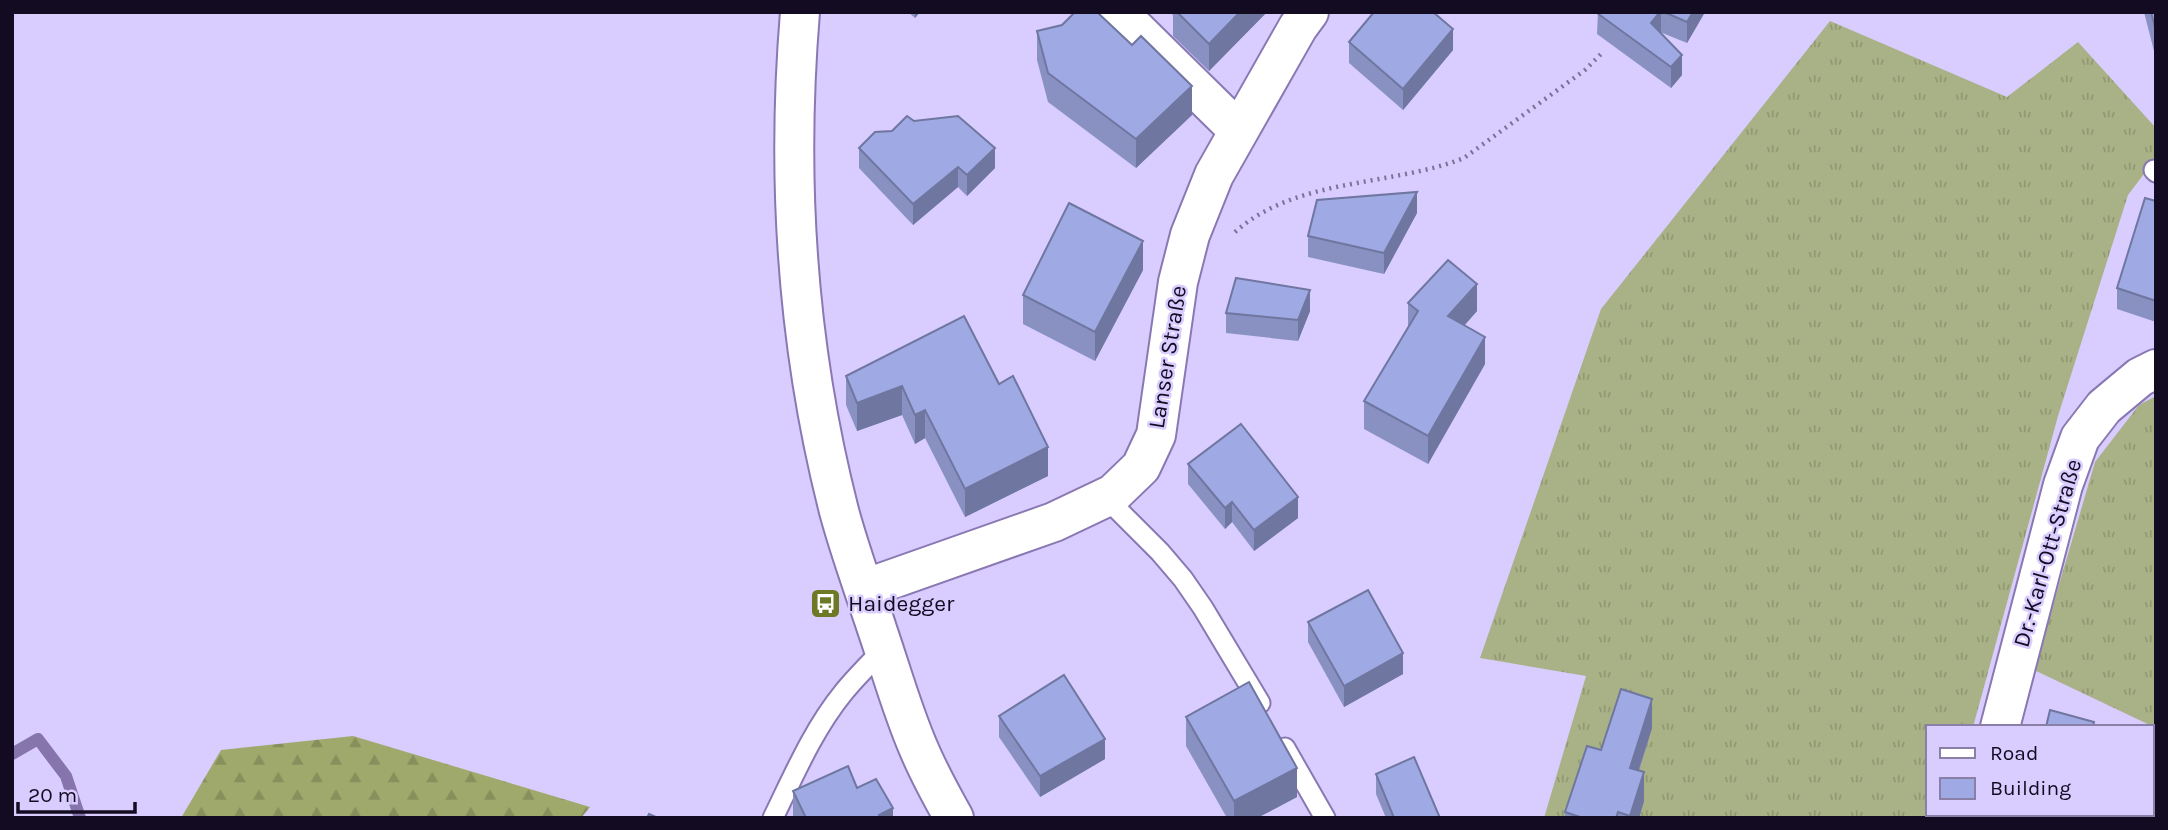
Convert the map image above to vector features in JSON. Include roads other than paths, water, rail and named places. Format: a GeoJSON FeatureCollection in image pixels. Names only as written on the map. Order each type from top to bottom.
{"type":"FeatureCollection","features":[{"type":"Feature","properties":{"kind":"street"},"geometry":{"type":"LineString","coordinates":[[800,12],[794,191],[799,293],[817,411],[839,512],[884,649],[918,746],[954,818]]}},
{"type":"Feature","properties":{"kind":"street"},"geometry":{"type":"LineString","coordinates":[[1118,12],[1238,130]]}},
{"type":"Feature","properties":{"kind":"street","name":"Lanser Straße"},"geometry":{"type":"LineString","coordinates":[[864,589],[1054,522],[1106,498],[1141,467],[1156,435],[1178,282],[1190,235],[1214,175],[1238,130],[1309,12]]}},
{"type":"Feature","properties":{"kind":"street","name":"Dr.-Karl-Ott-Straße"},"geometry":{"type":"LineString","coordinates":[[2001,725],[2063,485],[2080,438],[2104,407],[2140,377],[2156,369]]}},
{"type":"Feature","properties":{"kind":"lane"},"geometry":{"type":"LineString","coordinates":[[1106,498],[1160,552],[1203,608],[1325,818]]}},
{"type":"Feature","properties":{"kind":"lane"},"geometry":{"type":"LineString","coordinates":[[773,818],[812,739],[825,719],[843,693],[884,649]]}},
{"type":"Feature","properties":{"kind":"waterway"},"geometry":{"type":"LineString","coordinates":[[12,754],[38,739],[66,776],[80,818]]}},
{"type":"Feature","properties":{"kind":"place","name":"Haidegger"},"geometry":{"type":"Point","coordinates":[825,603]}}]}
